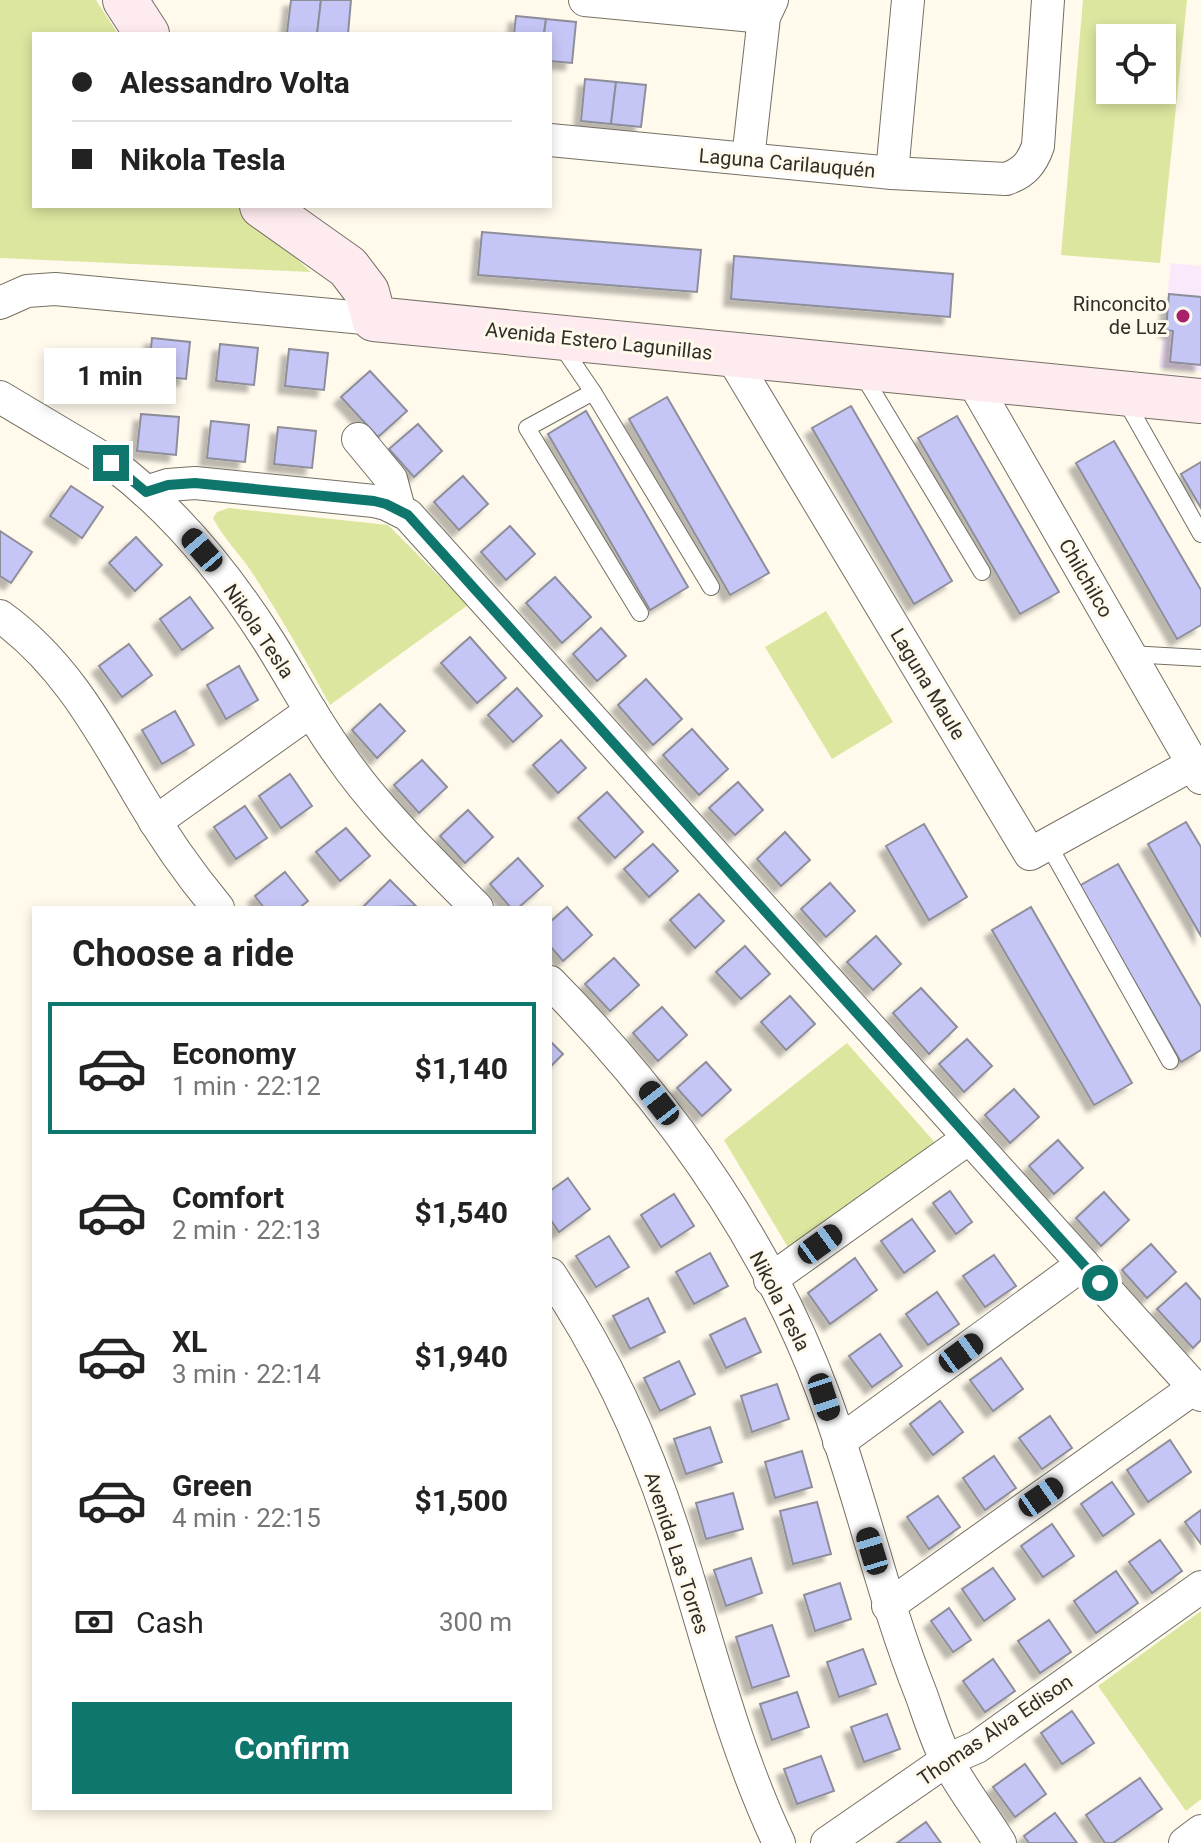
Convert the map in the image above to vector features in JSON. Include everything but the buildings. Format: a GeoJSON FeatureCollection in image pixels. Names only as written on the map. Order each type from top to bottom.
{"type":"FeatureCollection","features":[{"type":"Feature","properties":{"kind":"street"},"geometry":{"type":"LineString","coordinates":[[125,0],[149,32]]}},
{"type":"Feature","properties":{"kind":"street"},"geometry":{"type":"LineString","coordinates":[[150,32],[155,0]]}},
{"type":"Feature","properties":{"kind":"street"},"geometry":{"type":"LineString","coordinates":[[585,0],[768,9],[748,159]]}},
{"type":"Feature","properties":{"kind":"street"},"geometry":{"type":"LineString","coordinates":[[892,173],[908,0]]}},
{"type":"Feature","properties":{"kind":"street","name":"Laguna Carilauquén"},"geometry":{"type":"LineString","coordinates":[[552,140],[996,180],[1023,171],[1030,164],[1038,146],[1048,0]]}},
{"type":"Feature","properties":{"kind":"street"},"geometry":{"type":"LineString","coordinates":[[265,208],[348,267],[367,292],[374,319]]}},
{"type":"Feature","properties":{"kind":"street","name":"Avenida Estero Lagunillas"},"geometry":{"type":"LineString","coordinates":[[0,303],[27,291],[55,289],[1201,401]]}},
{"type":"Feature","properties":{"kind":"street","name":"Laguna Maule"},"geometry":{"type":"LineString","coordinates":[[730,354],[1030,854],[1048,844]]}},
{"type":"Feature","properties":{"kind":"street","name":"Chilchilco"},"geometry":{"type":"LineString","coordinates":[[971,378],[1129,654],[1195,760]]}},
{"type":"Feature","properties":{"kind":"street","name":"Nikola Tesla"},"geometry":{"type":"LineString","coordinates":[[0,397],[85,446],[127,476],[184,530],[219,570],[267,639],[337,753],[380,807],[475,906]]}},
{"type":"Feature","properties":{"kind":"street"},"geometry":{"type":"LineString","coordinates":[[358,439],[391,479],[399,509]]}},
{"type":"Feature","properties":{"kind":"street"},"geometry":{"type":"LineString","coordinates":[[146,492],[168,485],[195,483],[374,501],[399,509],[426,533],[1198,1391],[888,1606]]}},
{"type":"Feature","properties":{"kind":"street"},"geometry":{"type":"LineString","coordinates":[[0,616],[40,650],[84,702],[155,822],[217,906]]}},
{"type":"Feature","properties":{"kind":"street"},"geometry":{"type":"LineString","coordinates":[[155,822],[311,711]]}},
{"type":"Feature","properties":{"kind":"street"},"geometry":{"type":"LineString","coordinates":[[1048,844],[1195,760]]}},
{"type":"Feature","properties":{"kind":"street","name":"Nikola Tesla"},"geometry":{"type":"LineString","coordinates":[[552,984],[619,1055],[671,1119],[717,1186],[770,1280],[809,1357],[839,1442],[888,1606],[947,1760],[1000,1843]]}},
{"type":"Feature","properties":{"kind":"street"},"geometry":{"type":"LineString","coordinates":[[770,1280],[969,1138]]}},
{"type":"Feature","properties":{"kind":"street"},"geometry":{"type":"LineString","coordinates":[[839,1442],[1083,1264]]}},
{"type":"Feature","properties":{"kind":"street","name":"Avenida Las Torres"},"geometry":{"type":"LineString","coordinates":[[552,1277],[611,1377],[647,1462],[679,1547],[713,1669],[745,1763],[779,1843]]}},
{"type":"Feature","properties":{"kind":"street","name":"Thomas Alva Edison"},"geometry":{"type":"LineString","coordinates":[[827,1843],[947,1760],[977,1747],[1201,1587]]}},
{"type":"Feature","properties":{"kind":"street"},"geometry":{"type":"LineString","coordinates":[[1185,1843],[1201,1831]]}},
{"type":"Feature","properties":{"kind":"lane"},"geometry":{"type":"LineString","coordinates":[[555,337],[593,392],[711,587]]}},
{"type":"Feature","properties":{"kind":"lane"},"geometry":{"type":"LineString","coordinates":[[858,367],[982,572]]}},
{"type":"Feature","properties":{"kind":"lane"},"geometry":{"type":"LineString","coordinates":[[593,392],[527,428],[640,613]]}},
{"type":"Feature","properties":{"kind":"lane"},"geometry":{"type":"LineString","coordinates":[[1121,393],[1201,534]]}},
{"type":"Feature","properties":{"kind":"lane"},"geometry":{"type":"LineString","coordinates":[[1129,654],[1201,658]]}},
{"type":"Feature","properties":{"kind":"lane"},"geometry":{"type":"LineString","coordinates":[[1048,844],[1170,1061]]}},
{"type":"Feature","properties":{"kind":"shaded area","name":"Rinconcito de Luz"},"geometry":{"type":"Polygon","coordinates":[[[1171,263],[1201,266],[1201,371],[1159,367],[1171,263]]]}},
{"type":"Feature","properties":{"kind":"green space"},"geometry":{"type":"Polygon","coordinates":[[[0,0],[96,0],[117,32],[32,32],[32,208],[242,208],[311,272],[0,258],[0,0]]]}},
{"type":"Feature","properties":{"kind":"green space"},"geometry":{"type":"Polygon","coordinates":[[[1083,0],[1187,0],[1160,263],[1061,255],[1083,0]]]}},
{"type":"Feature","properties":{"kind":"green space"},"geometry":{"type":"Polygon","coordinates":[[[229,508],[388,525],[468,605],[330,705],[263,590],[213,518],[217,512],[229,508]]]}},
{"type":"Feature","properties":{"kind":"green space"},"geometry":{"type":"Polygon","coordinates":[[[826,611],[893,722],[832,759],[765,647],[826,611]]]}},
{"type":"Feature","properties":{"kind":"green space"},"geometry":{"type":"Polygon","coordinates":[[[847,1043],[938,1146],[792,1254],[724,1140],[847,1043]]]}},
{"type":"Feature","properties":{"kind":"green space"},"geometry":{"type":"Polygon","coordinates":[[[1201,1611],[1201,1799],[1186,1811],[1098,1686],[1201,1611]]]}},
{"type":"Feature","properties":{"kind":"place","name":"Rinconcito de Luz"},"geometry":{"type":"Point","coordinates":[1183,316]}},
{"type":"Feature","properties":{"kind":"route"},"geometry":{"type":"LineString","coordinates":[[111,463],[146,492],[168,485],[195,483],[374,501],[408,515],[1100,1283]]}}]}
